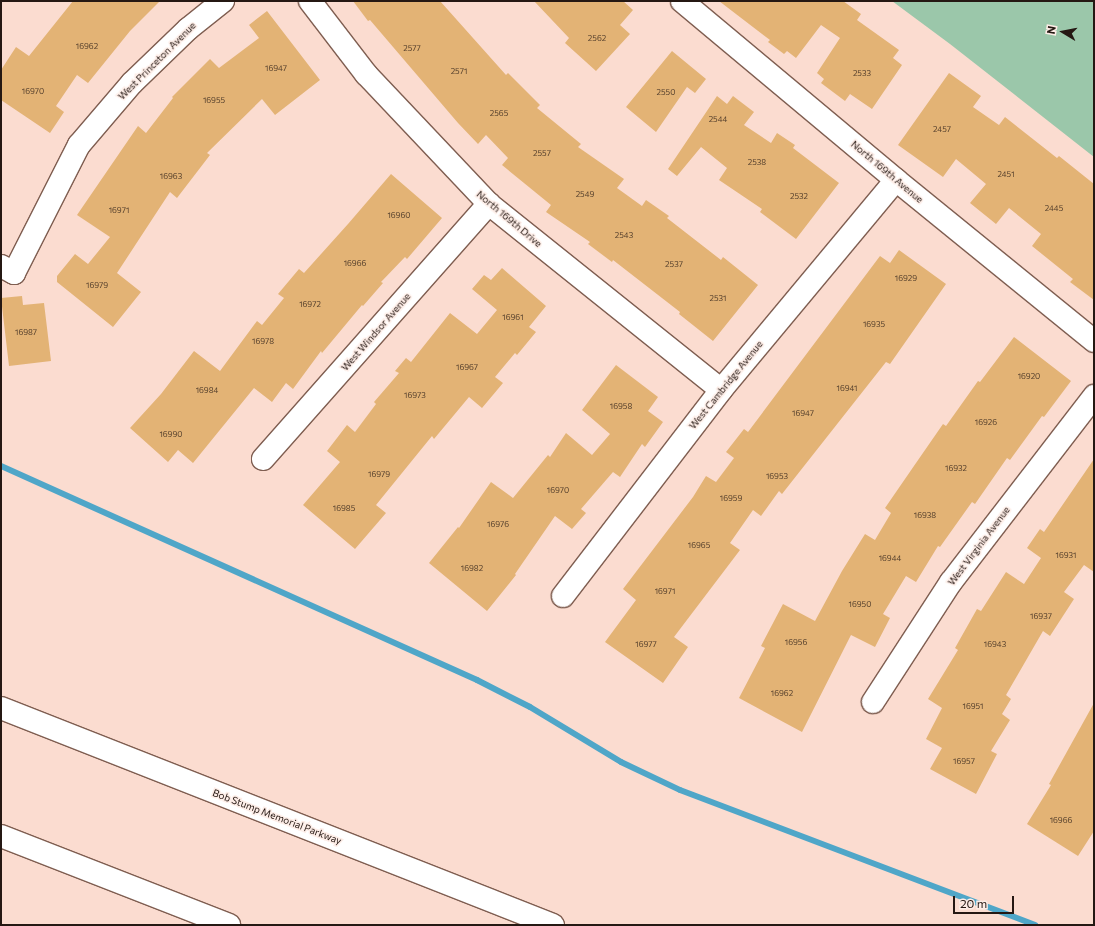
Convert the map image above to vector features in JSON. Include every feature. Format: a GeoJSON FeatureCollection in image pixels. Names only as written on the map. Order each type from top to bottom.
{"type":"FeatureCollection","features":[{"type":"Feature","properties":{"kind":"main road","name":"West Princeton Avenue"},"geometry":{"type":"LineString","coordinates":[[7,270],[79,144],[132,83],[188,29],[223,1]]}},
{"type":"Feature","properties":{"kind":"main road","name":"North 169th Drive"},"geometry":{"type":"LineString","coordinates":[[310,1],[366,74],[489,204],[721,390]]}},
{"type":"Feature","properties":{"kind":"main road","name":"North 169th Avenue"},"geometry":{"type":"LineString","coordinates":[[682,1],[896,180],[1094,341]]}},
{"type":"Feature","properties":{"kind":"main road","name":"West Cambridge Avenue"},"geometry":{"type":"LineString","coordinates":[[563,596],[721,390],[896,180]]}},
{"type":"Feature","properties":{"kind":"main road","name":"West Windsor Avenue"},"geometry":{"type":"LineString","coordinates":[[263,459],[489,204]]}},
{"type":"Feature","properties":{"kind":"main road","name":"West Virginia Avenue"},"geometry":{"type":"LineString","coordinates":[[873,702],[951,582],[1094,396]]}},
{"type":"Feature","properties":{"kind":"main road","name":"Bob Stump Memorial Parkway"},"geometry":{"type":"LineString","coordinates":[[1,708],[553,925]]}},
{"type":"Feature","properties":{"kind":"main road"},"geometry":{"type":"LineString","coordinates":[[1,836],[229,925]]}},
{"type":"Feature","properties":{"kind":"green space"},"geometry":{"type":"Polygon","coordinates":[[[892,1],[1094,1],[1094,157],[950,44],[892,1]]]}},
{"type":"Feature","properties":{"kind":"building"},"geometry":{"type":"Polygon","coordinates":[[[73,1],[160,1],[130,31],[88,83],[77,75],[56,106],[64,112],[50,133],[1,100],[1,70],[16,47],[29,56],[73,1]]]}},
{"type":"Feature","properties":{"kind":"building"},"geometry":{"type":"Polygon","coordinates":[[[353,1],[440,1],[506,75],[508,73],[540,105],[537,108],[581,144],[578,147],[624,179],[617,188],[642,206],[646,200],[669,216],[667,218],[721,260],[723,257],[758,285],[713,341],[679,314],[680,312],[613,260],[612,262],[588,244],[590,242],[546,212],[551,205],[502,165],[508,158],[486,135],[478,144],[458,123],[370,20],[368,21],[353,1]]]}},
{"type":"Feature","properties":{"kind":"building"},"geometry":{"type":"Polygon","coordinates":[[[534,1],[623,1],[633,10],[620,25],[630,34],[596,71],[565,43],[569,38],[534,1]]]}},
{"type":"Feature","properties":{"kind":"building"},"geometry":{"type":"Polygon","coordinates":[[[719,1],[843,1],[861,14],[857,20],[899,50],[893,58],[902,65],[872,109],[850,94],[845,101],[821,83],[824,79],[817,73],[840,38],[821,25],[796,58],[787,51],[784,54],[768,42],[770,40],[719,1]]]}},
{"type":"Feature","properties":{"kind":"building"},"geometry":{"type":"Polygon","coordinates":[[[267,11],[320,80],[275,115],[262,99],[207,153],[210,155],[177,198],[170,192],[117,273],[141,292],[113,327],[57,282],[57,276],[75,254],[88,264],[110,237],[77,215],[138,126],[146,133],[173,98],[172,97],[210,59],[219,68],[259,38],[249,25],[267,11]]]}},
{"type":"Feature","properties":{"kind":"building"},"geometry":{"type":"Polygon","coordinates":[[[672,51],[706,79],[695,93],[687,87],[656,132],[626,107],[672,51]]]}},
{"type":"Feature","properties":{"kind":"building"},"geometry":{"type":"Polygon","coordinates":[[[949,73],[981,96],[973,107],[999,125],[1005,117],[1057,158],[1059,156],[1094,184],[1094,300],[1070,282],[1073,279],[1032,246],[1041,234],[1009,208],[996,224],[970,203],[986,184],[956,159],[943,177],[898,145],[949,73]]]}},
{"type":"Feature","properties":{"kind":"building"},"geometry":{"type":"Polygon","coordinates":[[[717,96],[727,104],[733,96],[754,112],[744,125],[771,143],[777,133],[795,145],[793,148],[839,183],[796,239],[760,212],[762,209],[719,180],[727,168],[701,147],[677,176],[668,169],[717,96]]]}},
{"type":"Feature","properties":{"kind":"building"},"geometry":{"type":"Polygon","coordinates":[[[391,174],[442,218],[407,259],[405,257],[381,282],[383,283],[363,306],[362,305],[322,353],[321,351],[293,389],[286,383],[272,402],[254,388],[193,463],[178,450],[168,462],[130,428],[161,394],[194,351],[220,371],[257,321],[262,325],[284,298],[278,294],[299,269],[304,273],[391,174]]]}},
{"type":"Feature","properties":{"kind":"building"},"geometry":{"type":"Polygon","coordinates":[[[899,250],[946,284],[890,364],[886,362],[782,494],[779,491],[761,516],[753,510],[730,543],[740,550],[674,637],[688,647],[663,683],[605,642],[636,600],[623,589],[693,497],[706,476],[716,482],[734,458],[726,452],[744,429],[748,432],[880,256],[890,263],[899,250]]]}},
{"type":"Feature","properties":{"kind":"building"},"geometry":{"type":"Polygon","coordinates":[[[502,268],[546,306],[529,327],[536,332],[517,355],[515,353],[495,377],[503,383],[482,408],[469,397],[434,439],[432,436],[376,505],[386,513],[355,549],[303,505],[340,462],[327,451],[347,425],[355,432],[376,404],[374,402],[399,373],[395,371],[406,358],[411,362],[450,313],[477,334],[497,310],[472,289],[484,275],[491,280],[502,268]]]}},
{"type":"Feature","properties":{"kind":"building"},"geometry":{"type":"Polygon","coordinates":[[[22,296],[23,305],[44,303],[51,361],[9,366],[1,298],[22,296]]]}},
{"type":"Feature","properties":{"kind":"building"},"geometry":{"type":"Polygon","coordinates":[[[1014,337],[1071,381],[1044,417],[1042,416],[1010,460],[1007,458],[975,504],[972,502],[940,547],[938,546],[916,582],[906,576],[883,614],[890,618],[875,647],[851,635],[802,732],[739,698],[765,648],[761,646],[783,604],[815,621],[842,571],[865,534],[875,540],[891,513],[885,508],[943,424],[946,426],[978,381],[980,382],[1014,337]]]}},
{"type":"Feature","properties":{"kind":"building"},"geometry":{"type":"Polygon","coordinates":[[[616,365],[658,397],[648,411],[663,422],[645,447],[642,444],[620,477],[613,472],[581,509],[586,513],[572,529],[555,516],[515,574],[516,575],[487,611],[429,563],[458,527],[459,528],[491,482],[513,498],[548,455],[550,457],[566,433],[592,455],[610,434],[582,410],[616,365]]]}},
{"type":"Feature","properties":{"kind":"building"},"geometry":{"type":"Polygon","coordinates":[[[1094,459],[1094,572],[1084,565],[1064,592],[1074,599],[1050,636],[1043,631],[1006,695],[1011,699],[1002,714],[1010,720],[991,751],[997,754],[976,794],[930,769],[942,748],[926,739],[942,708],[928,699],[958,650],[955,648],[977,609],[981,611],[1006,572],[1024,584],[1041,558],[1027,548],[1040,529],[1044,532],[1094,459]]]}},
{"type":"Feature","properties":{"kind":"building"},"geometry":{"type":"Polygon","coordinates":[[[1094,703],[1094,831],[1078,856],[1027,824],[1051,785],[1049,784],[1094,703]]]}},
{"type":"Feature","properties":{"kind":"waterway"},"geometry":{"type":"LineString","coordinates":[[1,466],[477,680],[530,707],[621,762],[680,790],[1035,925]]}}]}
